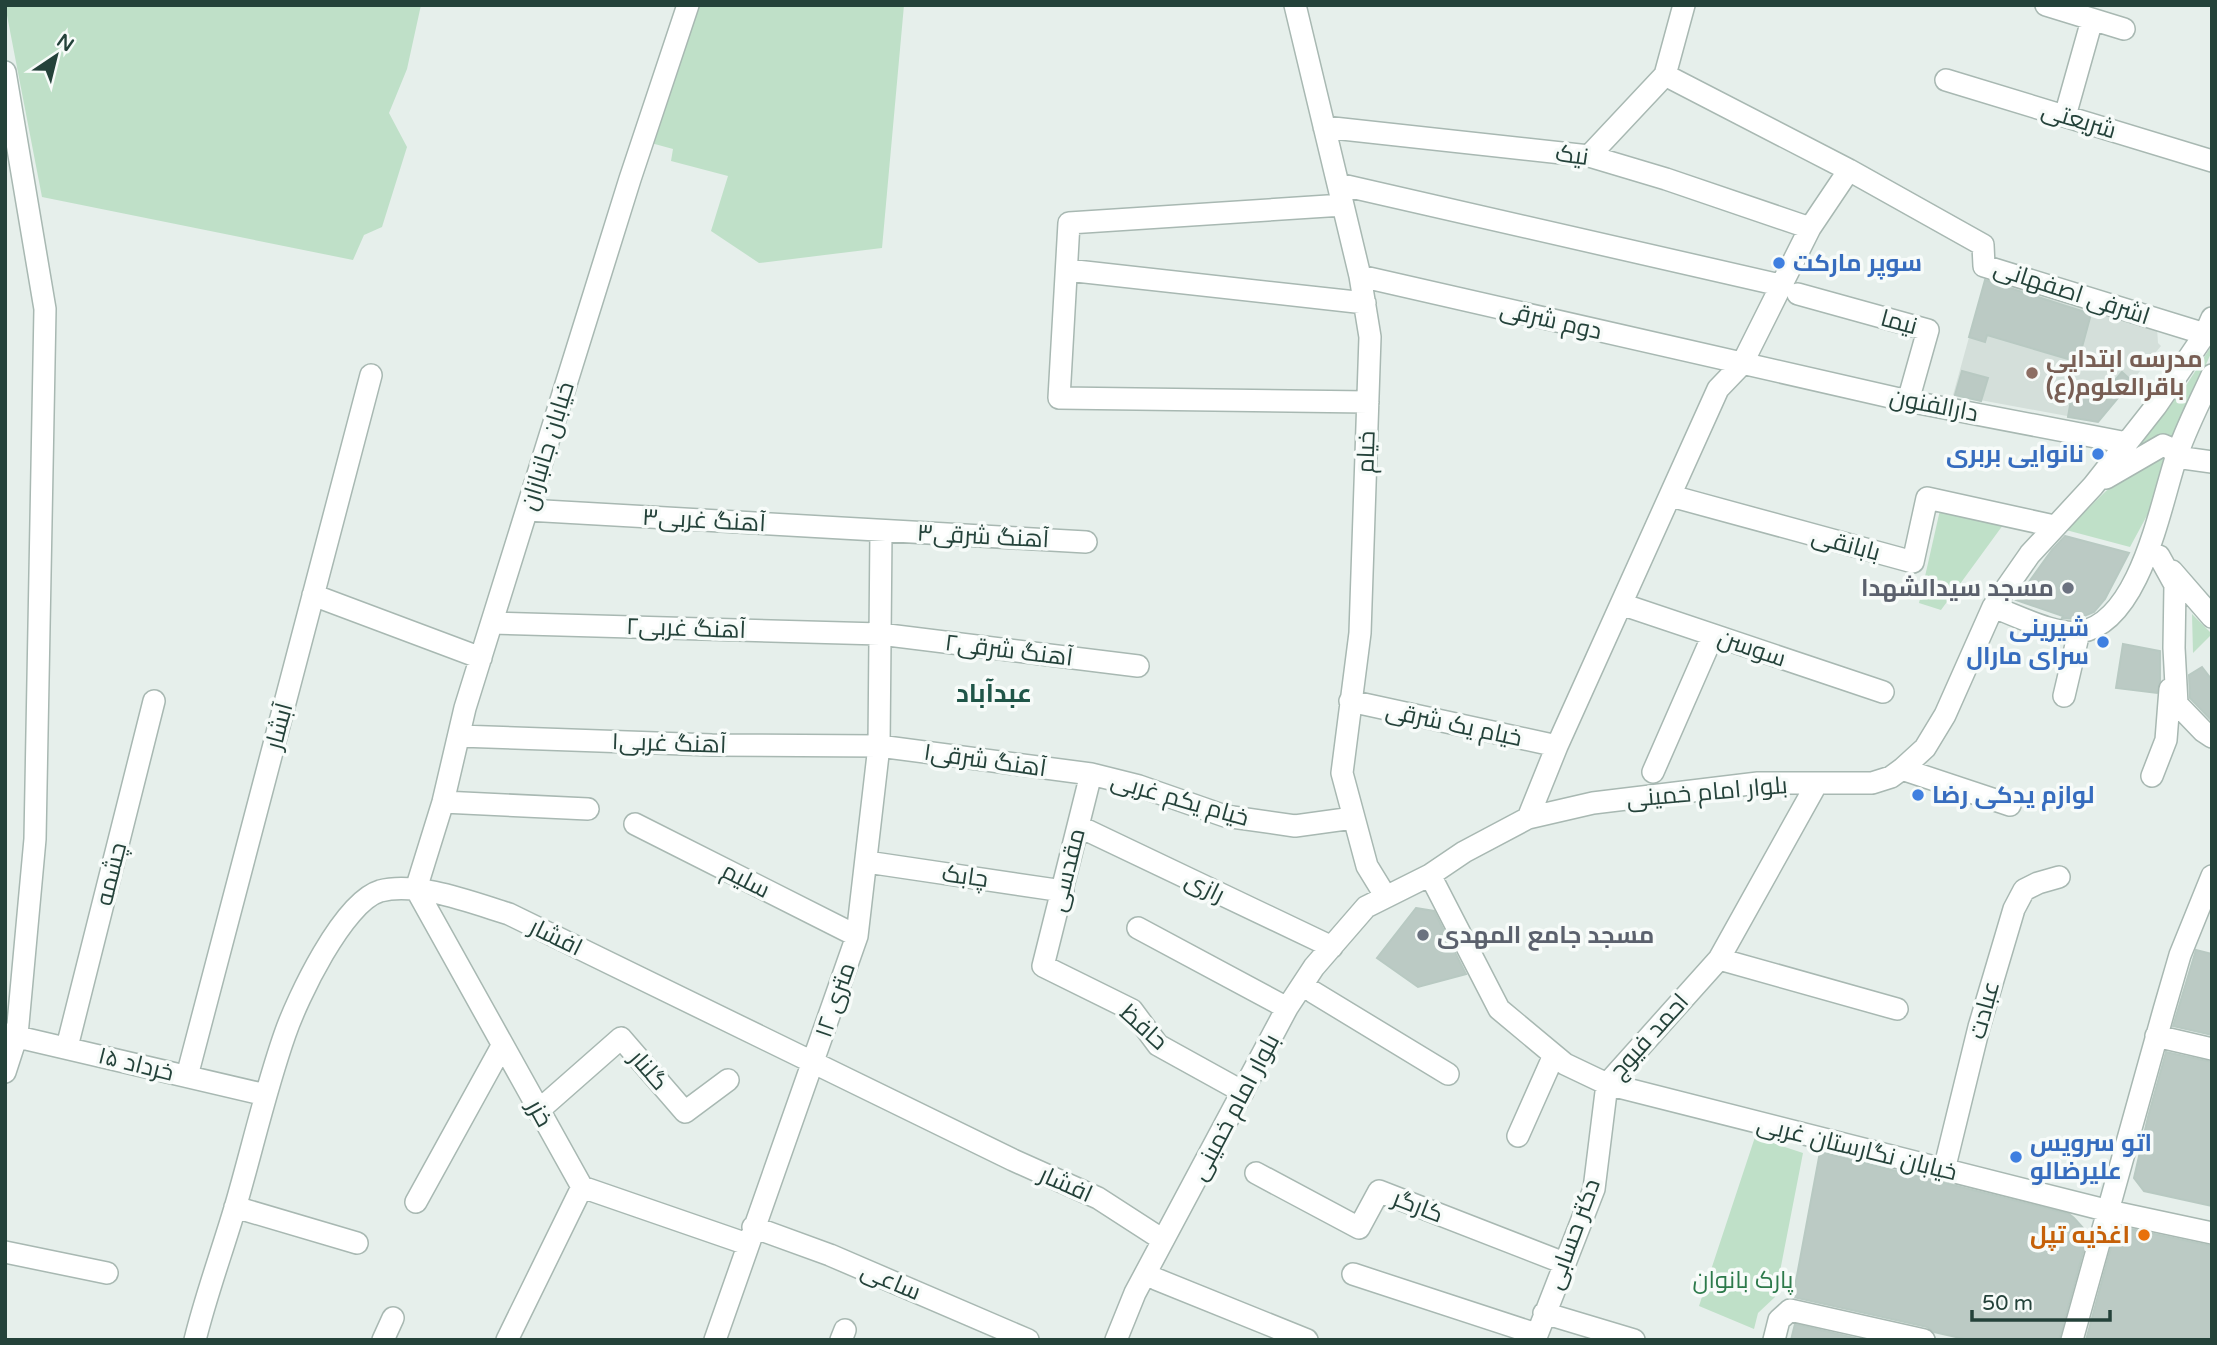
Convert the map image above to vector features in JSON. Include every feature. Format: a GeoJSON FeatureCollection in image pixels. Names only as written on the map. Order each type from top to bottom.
{"type":"FeatureCollection","features":[{"type":"Feature","properties":{"kind":"street","name":"خیابان جانبازان"},"geometry":{"type":"LineString","coordinates":[[416,890],[443,802],[481,658],[630,179],[688,5]]}},
{"type":"Feature","properties":{"kind":"street","name":"خیام"},"geometry":{"type":"LineString","coordinates":[[1294,5],[1360,276],[1370,337],[1360,633],[1342,773],[1367,866],[1386,897]]}},
{"type":"Feature","properties":{"kind":"street"},"geometry":{"type":"LineString","coordinates":[[1589,156],[1665,75],[1684,5]]}},
{"type":"Feature","properties":{"kind":"street"},"geometry":{"type":"LineString","coordinates":[[2046,5],[2124,29]]}},
{"type":"Feature","properties":{"kind":"street"},"geometry":{"type":"LineString","coordinates":[[2065,116],[2092,20]]}},
{"type":"Feature","properties":{"kind":"street"},"geometry":{"type":"LineString","coordinates":[[5,72],[45,309],[35,839],[5,1072]]}},
{"type":"Feature","properties":{"kind":"street"},"geometry":{"type":"LineString","coordinates":[[1528,818],[1718,389],[1742,364],[1789,290],[1810,228],[1849,170],[1665,75]]}},
{"type":"Feature","properties":{"kind":"street","name":"شریعتی"},"geometry":{"type":"LineString","coordinates":[[1946,80],[2212,161]]}},
{"type":"Feature","properties":{"kind":"street","name":"نیک"},"geometry":{"type":"LineString","coordinates":[[1324,127],[1589,156],[1810,228]]}},
{"type":"Feature","properties":{"kind":"street","name":"اشرفی اصفهانی"},"geometry":{"type":"LineString","coordinates":[[1849,170],[1983,246],[1984,266],[2203,328]]}},
{"type":"Feature","properties":{"kind":"street"},"geometry":{"type":"LineString","coordinates":[[1338,184],[1789,290]]}},
{"type":"Feature","properties":{"kind":"street"},"geometry":{"type":"LineString","coordinates":[[1343,205],[1069,223],[1059,398],[1368,402]]}},
{"type":"Feature","properties":{"kind":"street"},"geometry":{"type":"LineString","coordinates":[[1067,270],[1365,303]]}},
{"type":"Feature","properties":{"kind":"street","name":"دوم شرقی"},"geometry":{"type":"LineString","coordinates":[[1360,276],[1742,364]]}},
{"type":"Feature","properties":{"kind":"street","name":"نیما"},"geometry":{"type":"LineString","coordinates":[[1789,290],[1928,330],[1908,401]]}},
{"type":"Feature","properties":{"kind":"street"},"geometry":{"type":"LineString","coordinates":[[2157,336],[2203,328]]}},
{"type":"Feature","properties":{"kind":"street","name":"بلوار امام خمینی"},"geometry":{"type":"LineString","coordinates":[[1116,1340],[1135,1293],[1287,1008],[1314,967],[1366,907],[1430,875],[1464,852],[1528,818],[1594,803],[1758,783],[1872,783],[1891,777],[1925,748],[1945,715],[1993,607],[2030,554],[2093,486],[2179,374],[2203,328]]}},
{"type":"Feature","properties":{"kind":"street","name":"دارالفنون"},"geometry":{"type":"LineString","coordinates":[[1742,364],[1908,401],[2127,443]]}},
{"type":"Feature","properties":{"kind":"street","name":"آبشار"},"geometry":{"type":"LineString","coordinates":[[187,1076],[371,375]]}},
{"type":"Feature","properties":{"kind":"street"},"geometry":{"type":"LineString","coordinates":[[1993,607],[2057,630],[2079,632],[2102,624],[2124,600],[2155,553],[2176,457],[2212,375]]}},
{"type":"Feature","properties":{"kind":"street"},"geometry":{"type":"LineString","coordinates":[[2093,486],[2157,447],[2168,446],[2176,457],[2212,462]]}},
{"type":"Feature","properties":{"kind":"street","name":"بابانقی"},"geometry":{"type":"LineString","coordinates":[[1671,496],[1913,562],[1927,498],[2054,526]]}},
{"type":"Feature","properties":{"kind":"street","name":"آهنگ غربی۳"},"geometry":{"type":"LineString","coordinates":[[527,510],[881,531]]}},
{"type":"Feature","properties":{"kind":"street","name":"آهنگ شرقی۳"},"geometry":{"type":"LineString","coordinates":[[881,531],[1086,542]]}},
{"type":"Feature","properties":{"kind":"street","name":"۱۲ متری"},"geometry":{"type":"LineString","coordinates":[[715,1340],[857,936],[880,746],[881,531]]}},
{"type":"Feature","properties":{"kind":"street"},"geometry":{"type":"LineString","coordinates":[[2155,553],[2212,617]]}},
{"type":"Feature","properties":{"kind":"street"},"geometry":{"type":"LineString","coordinates":[[2155,553],[2175,585],[2176,704],[2212,737]]}},
{"type":"Feature","properties":{"kind":"street"},"geometry":{"type":"LineString","coordinates":[[313,595],[481,658]]}},
{"type":"Feature","properties":{"kind":"street","name":"سوسن"},"geometry":{"type":"LineString","coordinates":[[1621,604],[1882,692]]}},
{"type":"Feature","properties":{"kind":"street","name":"آهنگ غربی۲"},"geometry":{"type":"LineString","coordinates":[[492,623],[880,634]]}},
{"type":"Feature","properties":{"kind":"street"},"geometry":{"type":"LineString","coordinates":[[2064,696],[2079,632]]}},
{"type":"Feature","properties":{"kind":"street","name":"آهنگ شرقی۲"},"geometry":{"type":"LineString","coordinates":[[880,634],[1138,666]]}},
{"type":"Feature","properties":{"kind":"street"},"geometry":{"type":"LineString","coordinates":[[1653,772],[1713,635]]}},
{"type":"Feature","properties":{"kind":"street"},"geometry":{"type":"LineString","coordinates":[[2152,776],[2166,740],[2174,649]]}},
{"type":"Feature","properties":{"kind":"street","name":"چشمه"},"geometry":{"type":"LineString","coordinates":[[67,1047],[155,701]]}},
{"type":"Feature","properties":{"kind":"street","name":"خیام یک شرقی"},"geometry":{"type":"LineString","coordinates":[[1350,701],[1558,746]]}},
{"type":"Feature","properties":{"kind":"street","name":"آهنگ غربی۱"},"geometry":{"type":"LineString","coordinates":[[459,736],[712,745],[880,746]]}},
{"type":"Feature","properties":{"kind":"street","name":"آهنگ شرقی۱"},"geometry":{"type":"LineString","coordinates":[[880,746],[1091,774]]}},
{"type":"Feature","properties":{"kind":"street"},"geometry":{"type":"LineString","coordinates":[[1902,769],[2010,805]]}},
{"type":"Feature","properties":{"kind":"street","name":"خیام یکم غربی"},"geometry":{"type":"LineString","coordinates":[[1091,774],[1139,786],[1224,816],[1295,825],[1353,818]]}},
{"type":"Feature","properties":{"kind":"street","name":"مقدسی"},"geometry":{"type":"LineString","coordinates":[[1043,966],[1091,774]]}},
{"type":"Feature","properties":{"kind":"street","name":"احمد فیوج"},"geometry":{"type":"LineString","coordinates":[[1430,875],[1499,1009],[1564,1064],[1606,1084],[1719,959],[1816,785]]}},
{"type":"Feature","properties":{"kind":"street"},"geometry":{"type":"LineString","coordinates":[[443,802],[588,809]]}},
{"type":"Feature","properties":{"kind":"street","name":"سلیم"},"geometry":{"type":"LineString","coordinates":[[635,824],[857,936]]}},
{"type":"Feature","properties":{"kind":"street","name":"رازی"},"geometry":{"type":"LineString","coordinates":[[1078,826],[1332,947]]}},
{"type":"Feature","properties":{"kind":"street","name":"چابک"},"geometry":{"type":"LineString","coordinates":[[867,862],[1063,891]]}},
{"type":"Feature","properties":{"kind":"street"},"geometry":{"type":"LineString","coordinates":[[2073,1340],[2180,955],[2212,876]]}},
{"type":"Feature","properties":{"kind":"street","name":"عبادت"},"geometry":{"type":"LineString","coordinates":[[1944,1170],[1986,1002],[2014,909],[2024,890],[2059,877]]}},
{"type":"Feature","properties":{"kind":"street","name":"خزر"},"geometry":{"type":"LineString","coordinates":[[416,890],[582,1187]]}},
{"type":"Feature","properties":{"kind":"street","name":"افشار"},"geometry":{"type":"LineString","coordinates":[[195,1340],[285,1032],[338,928],[360,904],[378,892],[416,890],[465,900],[509,914],[1013,1160],[1098,1198],[1163,1240]]}},
{"type":"Feature","properties":{"kind":"street","name":"بلوار امام خمینی"},"geometry":{"type":"LineString","coordinates":[[1131,1340],[1156,1279],[1313,992],[1375,916],[1386,897]]}},
{"type":"Feature","properties":{"kind":"street"},"geometry":{"type":"LineString","coordinates":[[1138,928],[1287,1008]]}},
{"type":"Feature","properties":{"kind":"street"},"geometry":{"type":"LineString","coordinates":[[1719,959],[1897,1009]]}},
{"type":"Feature","properties":{"kind":"street","name":"حافظ"},"geometry":{"type":"LineString","coordinates":[[1043,966],[1132,1010],[1158,1045],[1243,1092]]}},
{"type":"Feature","properties":{"kind":"street"},"geometry":{"type":"LineString","coordinates":[[1313,992],[1448,1074]]}},
{"type":"Feature","properties":{"kind":"street","name":"۱۵ خرداد"},"geometry":{"type":"LineString","coordinates":[[11,1035],[266,1095]]}},
{"type":"Feature","properties":{"kind":"street"},"geometry":{"type":"LineString","coordinates":[[2156,1037],[2212,1049]]}},
{"type":"Feature","properties":{"kind":"street","name":"گلنار"},"geometry":{"type":"LineString","coordinates":[[538,1111],[621,1038],[685,1112],[729,1080]]}},
{"type":"Feature","properties":{"kind":"street"},"geometry":{"type":"LineString","coordinates":[[416,1202],[502,1046]]}},
{"type":"Feature","properties":{"kind":"street"},"geometry":{"type":"LineString","coordinates":[[1518,1136],[1554,1055]]}},
{"type":"Feature","properties":{"kind":"street","name":"خیابان نگارستان غربی"},"geometry":{"type":"LineString","coordinates":[[1606,1084],[2109,1212],[2212,1233]]}},
{"type":"Feature","properties":{"kind":"street","name":"دکتر حسابی"},"geometry":{"type":"LineString","coordinates":[[1536,1337],[1594,1189],[1606,1084]]}},
{"type":"Feature","properties":{"kind":"street","name":"کارگر"},"geometry":{"type":"LineString","coordinates":[[1256,1173],[1359,1228],[1379,1191],[1564,1263]]}},
{"type":"Feature","properties":{"kind":"street"},"geometry":{"type":"LineString","coordinates":[[508,1340],[582,1187]]}},
{"type":"Feature","properties":{"kind":"street","name":"ساعی"},"geometry":{"type":"LineString","coordinates":[[582,1187],[750,1236],[830,1255],[1028,1340]]}},
{"type":"Feature","properties":{"kind":"street"},"geometry":{"type":"LineString","coordinates":[[235,1207],[357,1243]]}},
{"type":"Feature","properties":{"kind":"street"},"geometry":{"type":"LineString","coordinates":[[5,1252],[107,1273]]}},
{"type":"Feature","properties":{"kind":"street"},"geometry":{"type":"LineString","coordinates":[[1353,1274],[1536,1337]]}},
{"type":"Feature","properties":{"kind":"street"},"geometry":{"type":"LineString","coordinates":[[1156,1279],[1307,1340]]}},
{"type":"Feature","properties":{"kind":"street"},"geometry":{"type":"LineString","coordinates":[[1774,1340],[1779,1320],[1790,1310],[1924,1340]]}},
{"type":"Feature","properties":{"kind":"street"},"geometry":{"type":"LineString","coordinates":[[1544,1313],[1634,1340]]}},
{"type":"Feature","properties":{"kind":"street"},"geometry":{"type":"LineString","coordinates":[[383,1340],[393,1318]]}},
{"type":"Feature","properties":{"kind":"shaded area"},"geometry":{"type":"Polygon","coordinates":[[[1986,276],[2157,328],[2158,343],[2161,346],[2100,419],[2094,421],[1953,395],[1986,276]]]}},
{"type":"Feature","properties":{"kind":"green space"},"geometry":{"type":"Polygon","coordinates":[[[5,5],[421,5],[407,69],[389,113],[407,147],[382,227],[364,235],[353,260],[42,197],[5,5]]]}},
{"type":"Feature","properties":{"kind":"green space"},"geometry":{"type":"Polygon","coordinates":[[[695,5],[904,5],[882,248],[759,263],[711,231],[728,176],[671,161],[673,149],[651,143],[695,5]]]}},
{"type":"Feature","properties":{"kind":"green space"},"geometry":{"type":"Polygon","coordinates":[[[2212,345],[2212,351],[2172,441],[2130,456],[2187,384],[2212,345]]]}},
{"type":"Feature","properties":{"kind":"green space"},"geometry":{"type":"Polygon","coordinates":[[[2158,453],[2167,457],[2150,510],[2130,547],[2066,530],[2106,491],[2158,453]]]}},
{"type":"Feature","properties":{"kind":"green space"},"geometry":{"type":"Polygon","coordinates":[[[1940,510],[2003,525],[1941,610],[1919,603],[1940,510]]]}},
{"type":"Feature","properties":{"kind":"green space"},"geometry":{"type":"Polygon","coordinates":[[[2192,614],[2212,634],[2193,653],[2192,614]]]}},
{"type":"Feature","properties":{"kind":"green space","name":"پارک بانوان"},"geometry":{"type":"Polygon","coordinates":[[[1755,1137],[1803,1153],[1775,1297],[1758,1313],[1754,1329],[1699,1306],[1755,1137]]]}},
{"type":"Feature","properties":{"kind":"building"},"geometry":{"type":"Polygon","coordinates":[[[1985,280],[2091,314],[2078,362],[1987,335],[1985,342],[1969,337],[1985,280]]]}},
{"type":"Feature","properties":{"kind":"building"},"geometry":{"type":"Polygon","coordinates":[[[1962,371],[1988,378],[1981,401],[1955,395],[1962,371]]]}},
{"type":"Feature","properties":{"kind":"building"},"geometry":{"type":"Polygon","coordinates":[[[2122,372],[2132,381],[2098,422],[2068,417],[2072,394],[2099,399],[2122,372]]]}},
{"type":"Feature","properties":{"kind":"building","name":"مسجد سیدالشهدا"},"geometry":{"type":"Polygon","coordinates":[[[2065,536],[2129,553],[2105,599],[2094,612],[2077,619],[2062,618],[2063,616],[2016,600],[2065,536]]]}},
{"type":"Feature","properties":{"kind":"building"},"geometry":{"type":"Polygon","coordinates":[[[2123,644],[2160,651],[2160,681],[2157,693],[2116,688],[2123,644]]]}},
{"type":"Feature","properties":{"kind":"building"},"geometry":{"type":"Polygon","coordinates":[[[2202,667],[2212,680],[2212,721],[2190,698],[2189,675],[2202,667]]]}},
{"type":"Feature","properties":{"kind":"building","name":"مسجد جامع المهدی"},"geometry":{"type":"Polygon","coordinates":[[[1416,908],[1434,911],[1466,974],[1418,987],[1377,958],[1416,908]]]}},
{"type":"Feature","properties":{"kind":"building"},"geometry":{"type":"Polygon","coordinates":[[[2196,950],[2212,954],[2212,1035],[2173,1026],[2196,950]]]}},
{"type":"Feature","properties":{"kind":"building"},"geometry":{"type":"Polygon","coordinates":[[[2166,1052],[2212,1062],[2212,1206],[2144,1191],[2134,1178],[2166,1052]]]}},
{"type":"Feature","properties":{"kind":"building"},"geometry":{"type":"Polygon","coordinates":[[[1820,1152],[2069,1214],[2084,1229],[2087,1238],[2059,1340],[1969,1340],[1934,1332],[1927,1327],[1793,1297],[1820,1152]]]}},
{"type":"Feature","properties":{"kind":"building"},"geometry":{"type":"Polygon","coordinates":[[[2121,1227],[2212,1246],[2212,1340],[2086,1340],[2116,1229],[2121,1227]]]}},
{"type":"Feature","properties":{"kind":"building"},"geometry":{"type":"Polygon","coordinates":[[[1795,1324],[1863,1340],[1791,1340],[1795,1324]]]}},
{"type":"Feature","properties":{"kind":"place","name":"سوپر مارکت"},"geometry":{"type":"Point","coordinates":[1779,263]}},
{"type":"Feature","properties":{"kind":"place","name":"مدرسه ابتدایی باقرالعلوم(ع)"},"geometry":{"type":"Point","coordinates":[2032,373]}},
{"type":"Feature","properties":{"kind":"place","name":"نانوایی بربری"},"geometry":{"type":"Point","coordinates":[2098,454]}},
{"type":"Feature","properties":{"kind":"place","name":"مسجد سیدالشهدا"},"geometry":{"type":"Point","coordinates":[2068,588]}},
{"type":"Feature","properties":{"kind":"place","name":"شیرینی سرای مارال"},"geometry":{"type":"Point","coordinates":[2103,642]}},
{"type":"Feature","properties":{"kind":"place","name":"لوازم یدکی رضا"},"geometry":{"type":"Point","coordinates":[1918,795]}},
{"type":"Feature","properties":{"kind":"place","name":"مسجد جامع المهدی"},"geometry":{"type":"Point","coordinates":[1423,935]}},
{"type":"Feature","properties":{"kind":"place","name":"اتو سرویس علیرضالو"},"geometry":{"type":"Point","coordinates":[2016,1157]}},
{"type":"Feature","properties":{"kind":"place","name":"اغذیه تپل"},"geometry":{"type":"Point","coordinates":[2144,1235]}},
{"type":"Feature","properties":{"kind":"district","name":"عبدآباد"},"geometry":{"type":"Point","coordinates":[994,693]}}]}
